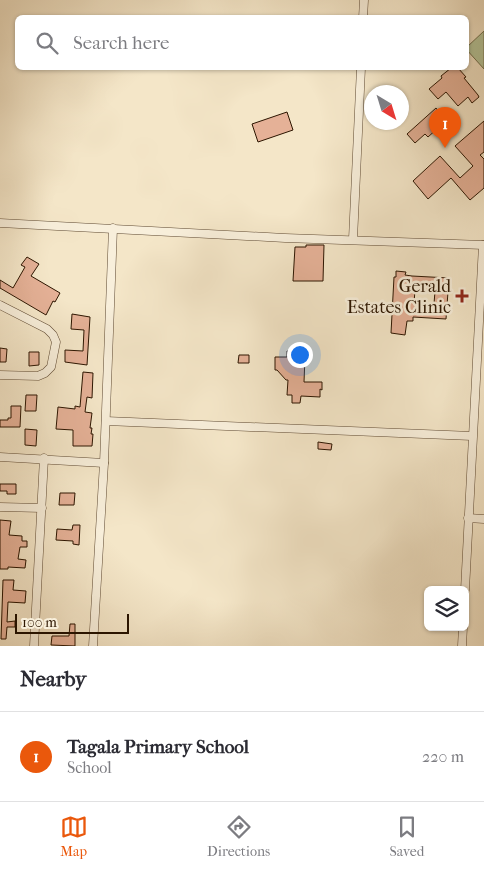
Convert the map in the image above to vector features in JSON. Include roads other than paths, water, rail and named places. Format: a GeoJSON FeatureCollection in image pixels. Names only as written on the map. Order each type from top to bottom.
{"type":"FeatureCollection","features":[{"type":"Feature","properties":{"kind":"street"},"geometry":{"type":"LineString","coordinates":[[363,15],[364,0]]}},
{"type":"Feature","properties":{"kind":"street"},"geometry":{"type":"LineString","coordinates":[[354,239],[361,70]]}},
{"type":"Feature","properties":{"kind":"street"},"geometry":{"type":"LineString","coordinates":[[0,223],[285,238],[483,245],[465,586]]}},
{"type":"Feature","properties":{"kind":"street"},"geometry":{"type":"LineString","coordinates":[[93,646],[104,462],[114,228]]}},
{"type":"Feature","properties":{"kind":"street"},"geometry":{"type":"LineString","coordinates":[[0,305],[47,329],[53,335],[56,342],[51,367],[45,373],[38,376],[0,375]]}},
{"type":"Feature","properties":{"kind":"street"},"geometry":{"type":"LineString","coordinates":[[106,422],[472,436]]}},
{"type":"Feature","properties":{"kind":"street"},"geometry":{"type":"LineString","coordinates":[[0,456],[104,462]]}},
{"type":"Feature","properties":{"kind":"street"},"geometry":{"type":"LineString","coordinates":[[34,646],[44,458]]}},
{"type":"Feature","properties":{"kind":"street"},"geometry":{"type":"LineString","coordinates":[[0,507],[42,508]]}},
{"type":"Feature","properties":{"kind":"street"},"geometry":{"type":"LineString","coordinates":[[468,518],[484,519]]}},
{"type":"Feature","properties":{"kind":"street"},"geometry":{"type":"LineString","coordinates":[[462,646],[463,631]]}},
{"type":"Feature","properties":{"kind":"place","name":"Tagala Primary School"},"geometry":{"type":"Point","coordinates":[445,148]}},
{"type":"Feature","properties":{"kind":"place","name":"Gerald Estates Clinic"},"geometry":{"type":"Point","coordinates":[462,296]}}]}
